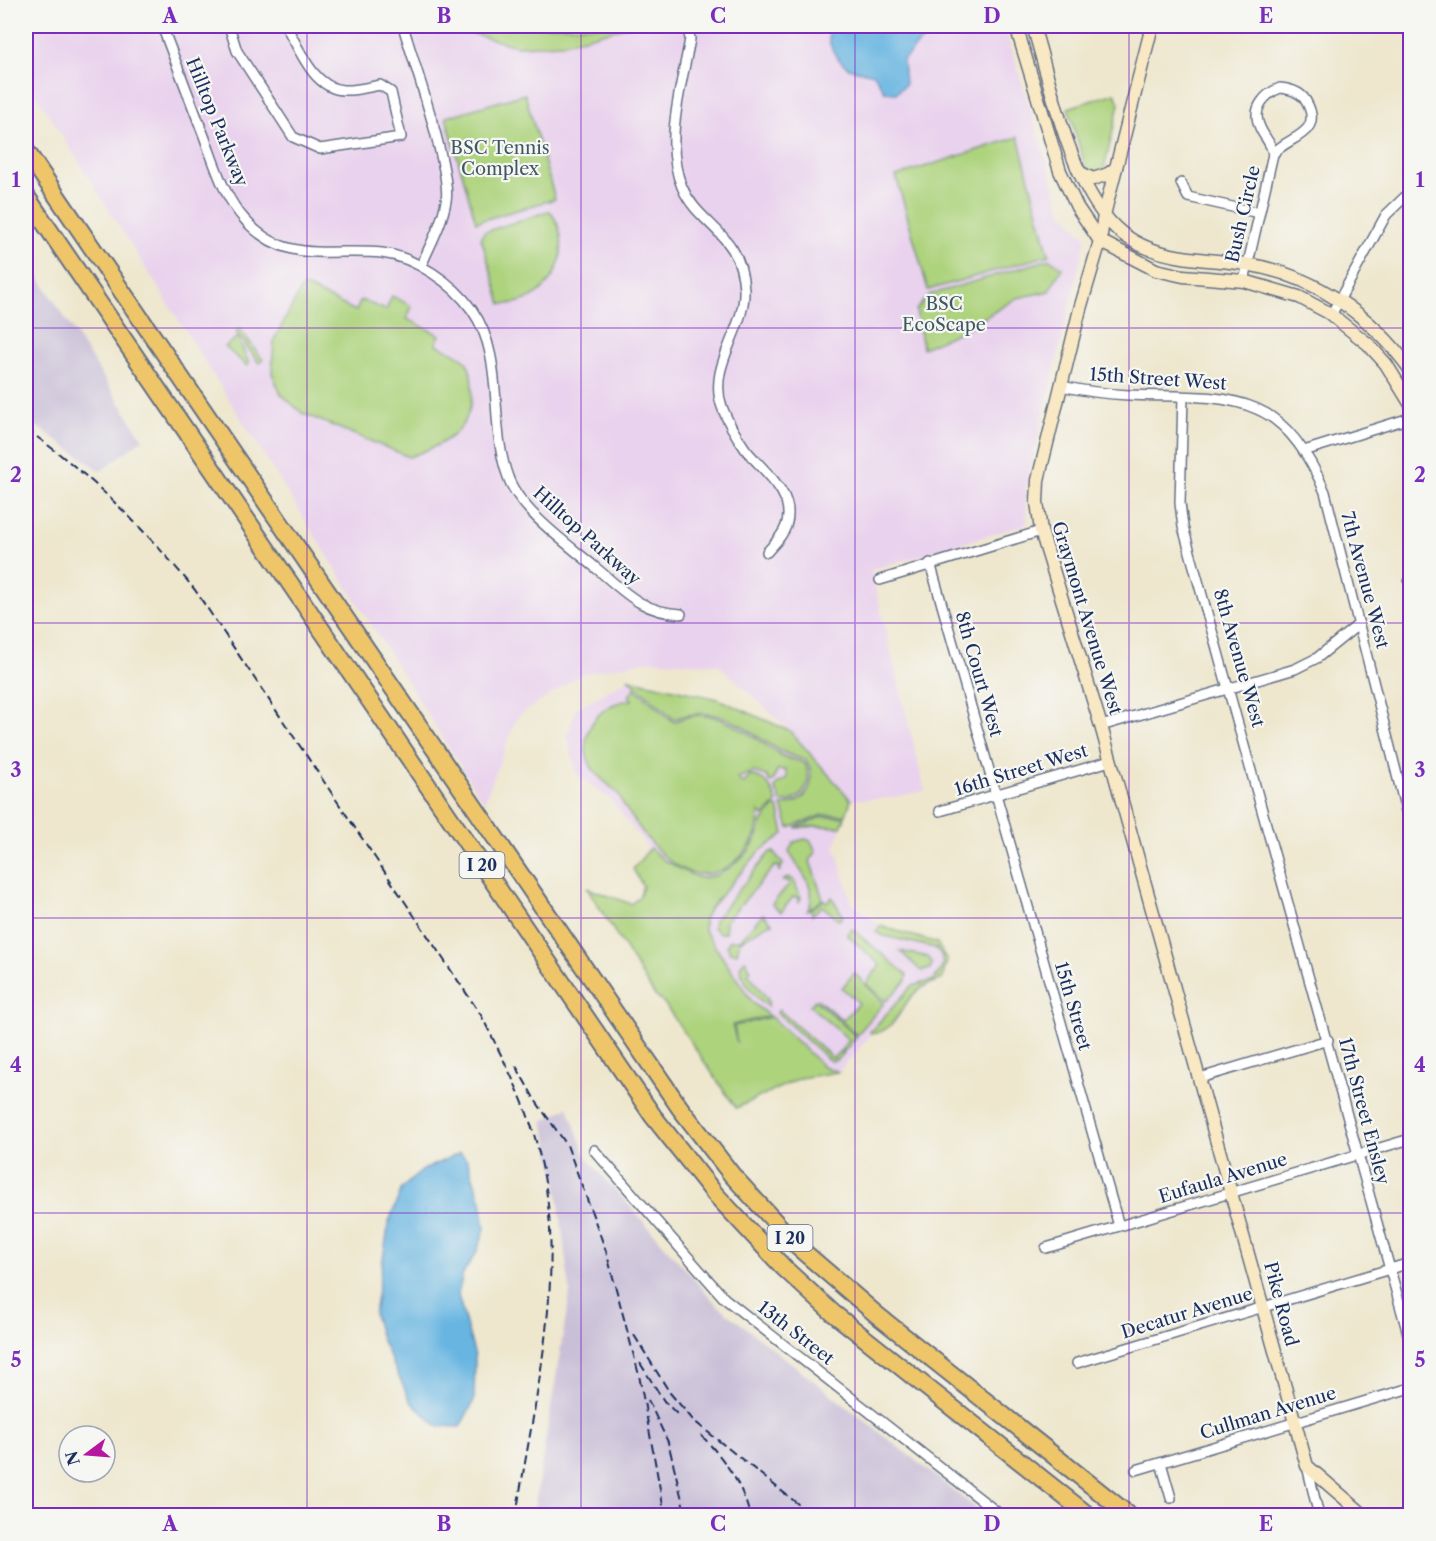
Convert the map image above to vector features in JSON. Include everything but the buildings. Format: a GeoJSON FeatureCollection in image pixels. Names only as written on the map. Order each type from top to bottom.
{"type":"FeatureCollection","features":[{"type":"Feature","properties":{"kind":"highway","name":"I 20"},"geometry":{"type":"LineString","coordinates":[[26,151],[680,1108],[732,1175],[799,1248],[877,1315],[1130,1515]]}},
{"type":"Feature","properties":{"kind":"highway","name":"I 20"},"geometry":{"type":"LineString","coordinates":[[26,196],[653,1116],[715,1194],[784,1268],[833,1313],[1089,1515]]}},
{"type":"Feature","properties":{"kind":"main road"},"geometry":{"type":"LineString","coordinates":[[1016,26],[1060,171],[1077,207],[1100,242],[1156,270],[1183,276],[1244,281],[1299,297],[1331,315],[1368,344],[1386,364],[1410,403]]}},
{"type":"Feature","properties":{"kind":"main road"},"geometry":{"type":"LineString","coordinates":[[1033,26],[1081,173],[1104,215],[1126,237],[1160,253],[1186,260],[1247,264],[1297,279],[1340,299],[1370,322],[1410,369]]}},
{"type":"Feature","properties":{"kind":"main road","name":"Graymont Avenue West"},"geometry":{"type":"LineString","coordinates":[[1152,26],[1104,215],[1100,242],[1038,480],[1036,502],[1041,531],[1101,726],[1200,1078]]}},
{"type":"Feature","properties":{"kind":"main road"},"geometry":{"type":"LineString","coordinates":[[1081,173],[1094,179],[1116,168]]}},
{"type":"Feature","properties":{"kind":"main road","name":"Pike Road"},"geometry":{"type":"LineString","coordinates":[[1200,1078],[1307,1466]]}},
{"type":"Feature","properties":{"kind":"main road"},"geometry":{"type":"LineString","coordinates":[[1307,1466],[1365,1515]]}},
{"type":"Feature","properties":{"kind":"street","name":"Hilltop Parkway"},"geometry":{"type":"LineString","coordinates":[[162,26],[222,183],[246,221],[262,236],[285,248],[307,253],[384,253],[421,266],[448,285],[471,309],[482,326],[490,355],[502,456],[508,478],[517,495],[549,528],[640,604],[660,613],[681,614]]}},
{"type":"Feature","properties":{"kind":"street"},"geometry":{"type":"LineString","coordinates":[[229,26],[237,51],[293,137],[320,149],[401,137],[391,92],[380,85],[345,91],[330,88],[316,76],[286,26]]}},
{"type":"Feature","properties":{"kind":"street"},"geometry":{"type":"LineString","coordinates":[[403,26],[444,169],[447,199],[437,230],[421,266]]}},
{"type":"Feature","properties":{"kind":"street"},"geometry":{"type":"LineString","coordinates":[[688,26],[690,39],[673,159],[683,188],[691,201],[729,241],[741,269],[744,289],[743,313],[722,363],[718,387],[721,404],[735,435],[777,483],[785,499],[787,524],[780,537],[767,552]]}},
{"type":"Feature","properties":{"kind":"street"},"geometry":{"type":"LineString","coordinates":[[1408,26],[1410,34]]}},
{"type":"Feature","properties":{"kind":"street","name":"Bush Circle"},"geometry":{"type":"LineString","coordinates":[[1244,281],[1273,154],[1272,143],[1258,125],[1258,109],[1270,92],[1290,89],[1307,101],[1310,122],[1301,137],[1280,145],[1273,154]]}},
{"type":"Feature","properties":{"kind":"street"},"geometry":{"type":"LineString","coordinates":[[1181,183],[1188,197],[1259,213]]}},
{"type":"Feature","properties":{"kind":"street"},"geometry":{"type":"LineString","coordinates":[[1331,315],[1386,215],[1410,192]]}},
{"type":"Feature","properties":{"kind":"street","name":"15th Street West"},"geometry":{"type":"LineString","coordinates":[[1061,386],[1093,393],[1226,400],[1258,409],[1279,424],[1304,451]]}},
{"type":"Feature","properties":{"kind":"street","name":"8th Avenue West"},"geometry":{"type":"LineString","coordinates":[[1183,397],[1180,503],[1183,527],[1295,924]]}},
{"type":"Feature","properties":{"kind":"street"},"geometry":{"type":"LineString","coordinates":[[1304,451],[1410,418]]}},
{"type":"Feature","properties":{"kind":"street","name":"7th Avenue West"},"geometry":{"type":"LineString","coordinates":[[1304,451],[1314,464],[1325,492],[1410,826]]}},
{"type":"Feature","properties":{"kind":"street"},"geometry":{"type":"LineString","coordinates":[[880,580],[1041,531]]}},
{"type":"Feature","properties":{"kind":"street","name":"8th Court West"},"geometry":{"type":"LineString","coordinates":[[930,563],[996,795]]}},
{"type":"Feature","properties":{"kind":"street","name":"16th Street West"},"geometry":{"type":"LineString","coordinates":[[1101,726],[1295,669],[1317,658],[1359,624]]}},
{"type":"Feature","properties":{"kind":"street","name":"16th Street West"},"geometry":{"type":"LineString","coordinates":[[940,811],[1110,761]]}},
{"type":"Feature","properties":{"kind":"street","name":"15th Street"},"geometry":{"type":"LineString","coordinates":[[996,795],[1119,1226]]}},
{"type":"Feature","properties":{"kind":"street","name":"17th Street Ensley"},"geometry":{"type":"LineString","coordinates":[[1295,924],[1410,1341]]}},
{"type":"Feature","properties":{"kind":"street"},"geometry":{"type":"LineString","coordinates":[[1200,1078],[1328,1040]]}},
{"type":"Feature","properties":{"kind":"street","name":"Eufaula Avenue"},"geometry":{"type":"LineString","coordinates":[[1046,1248],[1410,1139]]}},
{"type":"Feature","properties":{"kind":"street","name":"13th Street"},"geometry":{"type":"LineString","coordinates":[[594,1150],[724,1298],[1002,1515]]}},
{"type":"Feature","properties":{"kind":"street","name":"Decatur Avenue"},"geometry":{"type":"LineString","coordinates":[[1077,1364],[1410,1263]]}},
{"type":"Feature","properties":{"kind":"street","name":"Cullman Avenue"},"geometry":{"type":"LineString","coordinates":[[1136,1470],[1410,1388]]}},
{"type":"Feature","properties":{"kind":"street"},"geometry":{"type":"LineString","coordinates":[[1161,1462],[1171,1498]]}},
{"type":"Feature","properties":{"kind":"street"},"geometry":{"type":"LineString","coordinates":[[1307,1466],[1319,1515]]}},
{"type":"Feature","properties":{"kind":"shaded area"},"geometry":{"type":"Polygon","coordinates":[[[26,26],[1004,26],[1062,211],[1086,238],[1026,487],[1027,524],[871,570],[925,791],[889,798],[851,800],[835,846],[852,903],[883,929],[937,943],[947,961],[942,979],[914,993],[895,1023],[881,1033],[872,1034],[838,1072],[800,1078],[736,1108],[664,1003],[655,996],[587,888],[631,904],[639,897],[643,886],[633,869],[648,848],[610,799],[577,775],[567,735],[576,709],[629,679],[718,699],[788,729],[719,665],[650,660],[582,674],[517,717],[484,803],[37,96],[26,67],[26,26]]]}},
{"type":"Feature","properties":{"kind":"shaded area"},"geometry":{"type":"Polygon","coordinates":[[[26,257],[143,439],[101,471],[26,419],[26,257]]]}},
{"type":"Feature","properties":{"kind":"shaded area"},"geometry":{"type":"Polygon","coordinates":[[[568,1107],[586,1157],[717,1305],[985,1515],[533,1515],[570,1292],[555,1173],[543,1121],[568,1107]]]}},
{"type":"Feature","properties":{"kind":"green space"},"geometry":{"type":"Polygon","coordinates":[[[446,26],[629,26],[561,44],[516,46],[446,26]]]}},
{"type":"Feature","properties":{"kind":"green space"},"geometry":{"type":"Polygon","coordinates":[[[1115,93],[1119,104],[1105,165],[1103,170],[1090,172],[1085,166],[1068,108],[1115,93]]]}},
{"type":"Feature","properties":{"kind":"green space","name":"BSC Tennis Complex"},"geometry":{"type":"Polygon","coordinates":[[[525,94],[555,199],[476,222],[446,117],[525,94]]]}},
{"type":"Feature","properties":{"kind":"green space"},"geometry":{"type":"Polygon","coordinates":[[[1018,137],[1049,255],[928,290],[896,176],[1018,137]]]}},
{"type":"Feature","properties":{"kind":"green space"},"geometry":{"type":"Polygon","coordinates":[[[550,211],[558,226],[561,242],[560,258],[555,273],[546,286],[533,296],[518,302],[501,304],[481,238],[484,232],[550,211]]]}},
{"type":"Feature","properties":{"kind":"green space","name":"BSC EcoScape"},"geometry":{"type":"Polygon","coordinates":[[[1050,259],[1062,268],[1049,291],[1017,298],[964,330],[923,348],[916,310],[929,295],[1050,259]]]}},
{"type":"Feature","properties":{"kind":"green space"},"geometry":{"type":"Polygon","coordinates":[[[303,286],[356,311],[361,300],[386,310],[392,296],[412,306],[407,319],[440,335],[436,344],[462,358],[470,370],[472,384],[468,415],[455,434],[409,457],[302,413],[281,394],[272,373],[274,340],[303,286]]]}},
{"type":"Feature","properties":{"kind":"green space"},"geometry":{"type":"Polygon","coordinates":[[[240,329],[263,360],[259,363],[236,332],[240,329]]]}},
{"type":"Feature","properties":{"kind":"green space"},"geometry":{"type":"Polygon","coordinates":[[[238,337],[249,364],[247,366],[225,347],[238,337]]]}},
{"type":"Feature","properties":{"kind":"green space"},"geometry":{"type":"Polygon","coordinates":[[[629,679],[718,699],[790,731],[851,800],[846,815],[822,815],[789,828],[782,806],[801,799],[809,789],[811,778],[806,760],[772,746],[729,719],[713,714],[695,714],[674,719],[629,679]]]}},
{"type":"Feature","properties":{"kind":"green space"},"geometry":{"type":"Polygon","coordinates":[[[635,688],[674,722],[689,716],[704,715],[718,718],[745,731],[783,756],[805,763],[808,778],[805,790],[801,795],[789,801],[781,802],[775,788],[777,784],[787,779],[786,770],[777,770],[774,780],[770,782],[767,776],[754,772],[737,778],[743,784],[750,776],[756,776],[765,781],[771,788],[777,803],[763,816],[759,812],[756,833],[747,850],[737,860],[719,871],[702,874],[687,871],[672,863],[646,836],[618,794],[592,768],[587,756],[586,744],[593,723],[609,707],[632,700],[629,696],[635,688]]]}},
{"type":"Feature","properties":{"kind":"green space"},"geometry":{"type":"Polygon","coordinates":[[[774,807],[778,807],[784,834],[760,851],[709,909],[704,920],[704,930],[753,1003],[769,1016],[732,1025],[737,1043],[734,1026],[771,1017],[823,1066],[838,1072],[800,1078],[736,1108],[664,1003],[655,996],[587,888],[631,904],[639,897],[643,886],[633,869],[650,848],[665,861],[692,875],[702,878],[717,875],[731,867],[748,852],[758,836],[762,822],[774,807]]]}},
{"type":"Feature","properties":{"kind":"green space"},"geometry":{"type":"Polygon","coordinates":[[[821,817],[845,817],[841,827],[796,828],[821,817]]]}},
{"type":"Feature","properties":{"kind":"green space"},"geometry":{"type":"Polygon","coordinates":[[[805,839],[811,841],[816,852],[810,861],[823,899],[807,911],[811,903],[810,887],[789,851],[794,842],[805,839]]]}},
{"type":"Feature","properties":{"kind":"green space"},"geometry":{"type":"Polygon","coordinates":[[[770,852],[774,852],[783,864],[779,872],[779,866],[775,866],[726,921],[725,933],[719,933],[713,927],[714,920],[770,852]]]}},
{"type":"Feature","properties":{"kind":"green space"},"geometry":{"type":"Polygon","coordinates":[[[788,877],[794,881],[801,898],[798,903],[798,897],[793,897],[781,912],[772,904],[789,885],[789,881],[783,881],[788,877]]]}},
{"type":"Feature","properties":{"kind":"green space"},"geometry":{"type":"Polygon","coordinates":[[[832,897],[843,916],[839,920],[822,906],[812,915],[811,909],[824,900],[828,902],[832,897]]]}},
{"type":"Feature","properties":{"kind":"green space"},"geometry":{"type":"Polygon","coordinates":[[[763,914],[773,924],[770,923],[740,941],[737,953],[730,952],[727,945],[730,940],[740,940],[763,914]]]}},
{"type":"Feature","properties":{"kind":"green space"},"geometry":{"type":"Polygon","coordinates":[[[880,926],[937,943],[947,961],[942,979],[919,990],[910,998],[893,1023],[881,1032],[872,1034],[870,1032],[912,986],[934,980],[943,966],[941,954],[935,948],[881,935],[876,932],[880,926]]]}},
{"type":"Feature","properties":{"kind":"green space"},"geometry":{"type":"Polygon","coordinates":[[[852,929],[907,975],[906,981],[886,1001],[866,984],[880,965],[847,935],[852,929]]]}},
{"type":"Feature","properties":{"kind":"green space"},"geometry":{"type":"Polygon","coordinates":[[[900,951],[928,957],[932,964],[930,969],[921,971],[900,951]]]}},
{"type":"Feature","properties":{"kind":"green space"},"geometry":{"type":"Polygon","coordinates":[[[745,960],[751,970],[748,973],[768,1000],[768,1006],[754,994],[743,977],[740,966],[745,960]]]}},
{"type":"Feature","properties":{"kind":"green space"},"geometry":{"type":"Polygon","coordinates":[[[854,973],[884,1003],[857,1035],[817,999],[843,1020],[859,1003],[842,988],[854,973]]]}},
{"type":"Feature","properties":{"kind":"green space"},"geometry":{"type":"Polygon","coordinates":[[[815,1000],[857,1037],[844,1051],[842,1048],[849,1040],[810,1006],[815,1000]]]}},
{"type":"Feature","properties":{"kind":"green space"},"geometry":{"type":"Polygon","coordinates":[[[779,1010],[833,1058],[840,1051],[844,1053],[837,1060],[830,1061],[777,1013],[779,1010]]]}},
{"type":"Feature","properties":{"kind":"water"},"geometry":{"type":"Polygon","coordinates":[[[831,26],[931,26],[931,31],[903,60],[905,85],[896,93],[885,92],[874,74],[849,68],[840,60],[830,43],[831,26]]]}},
{"type":"Feature","properties":{"kind":"water"},"geometry":{"type":"Polygon","coordinates":[[[460,1153],[467,1160],[481,1200],[485,1229],[476,1254],[463,1273],[458,1295],[475,1356],[474,1401],[460,1427],[438,1426],[411,1402],[381,1339],[374,1314],[389,1222],[402,1188],[423,1170],[460,1153]]]}},
{"type":"Feature","properties":{"kind":"railway"},"geometry":{"type":"LineString","coordinates":[[26,429],[73,465],[116,504],[195,590],[481,1015],[512,1078],[537,1145],[546,1191],[550,1237],[550,1284],[546,1331],[516,1516]]}},
{"type":"Feature","properties":{"kind":"railway"},"geometry":{"type":"LineString","coordinates":[[516,1066],[535,1100],[567,1145],[606,1251],[639,1375],[665,1516]]}},
{"type":"Feature","properties":{"kind":"railway"},"geometry":{"type":"LineString","coordinates":[[634,1335],[670,1393],[694,1421],[813,1516]]}},
{"type":"Feature","properties":{"kind":"railway"},"geometry":{"type":"LineString","coordinates":[[640,1363],[664,1401],[679,1416]]}},
{"type":"Feature","properties":{"kind":"railway"},"geometry":{"type":"LineString","coordinates":[[648,1400],[668,1442],[686,1516]]}},
{"type":"Feature","properties":{"kind":"railway"},"geometry":{"type":"LineString","coordinates":[[701,1435],[731,1472],[747,1504],[750,1516]]}}]}
